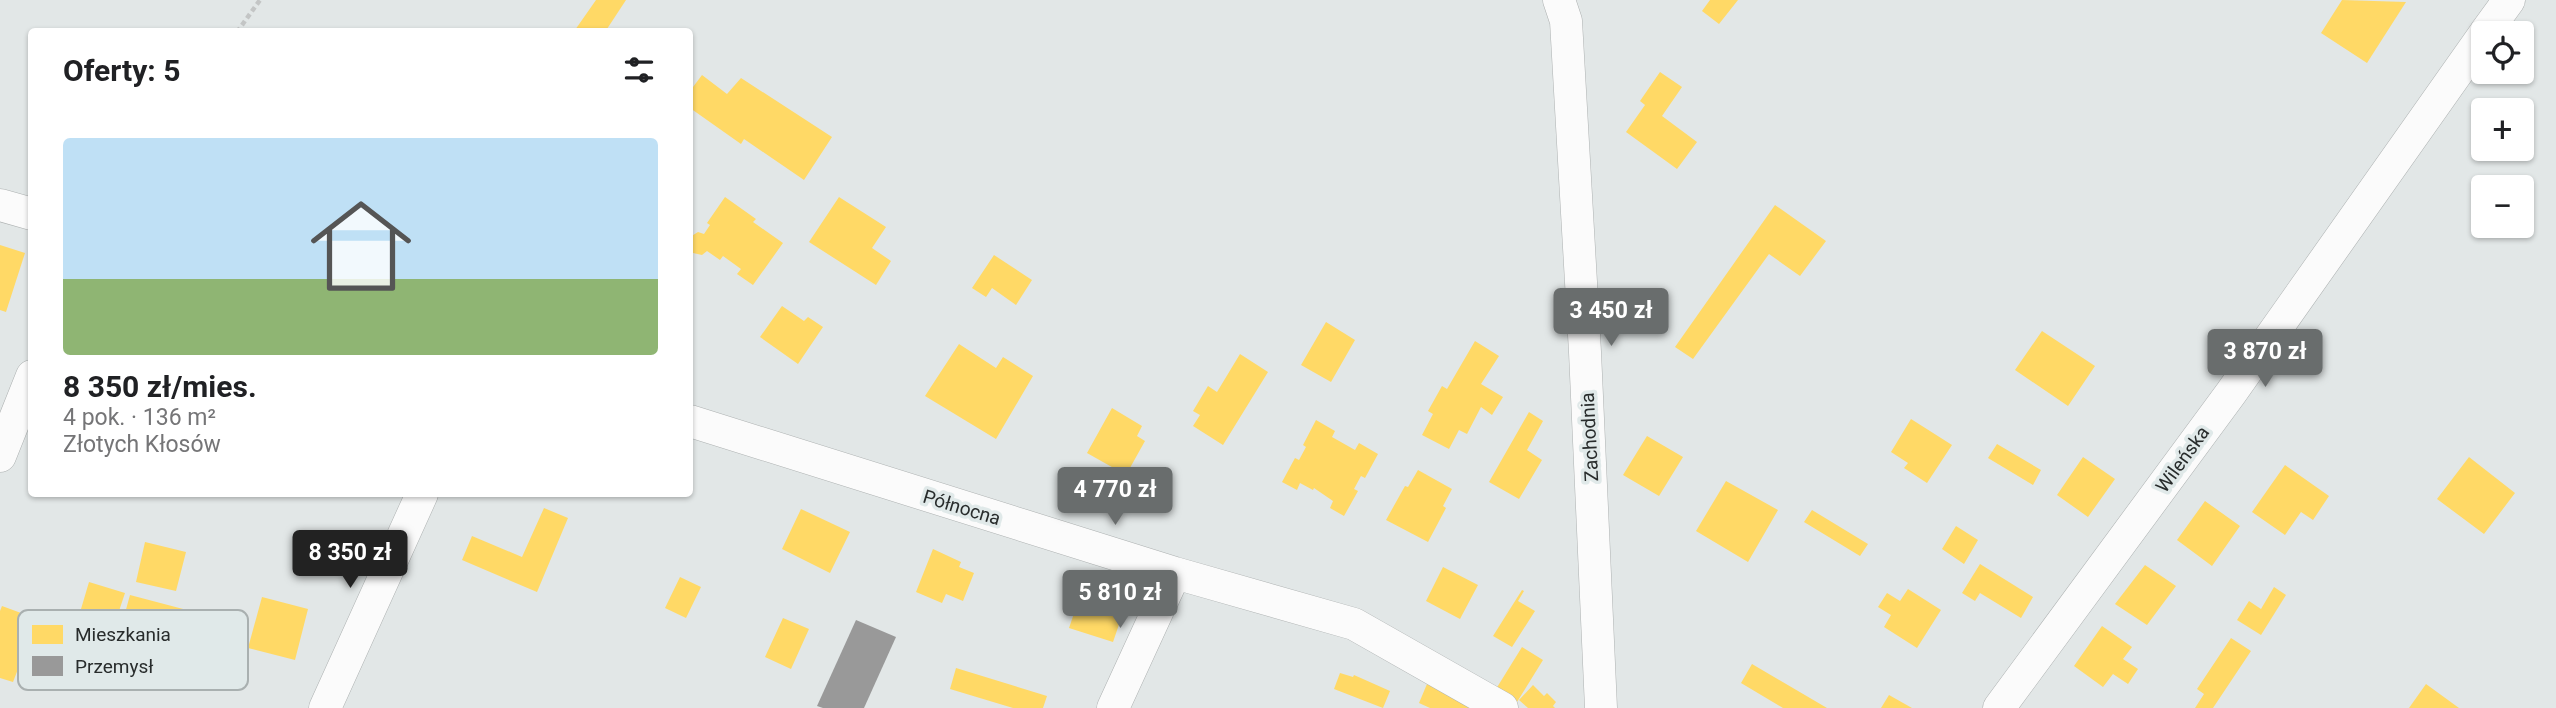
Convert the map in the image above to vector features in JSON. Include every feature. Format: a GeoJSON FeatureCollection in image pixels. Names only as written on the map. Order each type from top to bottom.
{"type":"FeatureCollection","features":[{"type":"Feature","properties":{"kind":"street","name":"Zachodnia"},"geometry":{"type":"LineString","coordinates":[[1559,0],[1566,21],[1601,708]]}},
{"type":"Feature","properties":{"kind":"street","name":"Wileńska"},"geometry":{"type":"LineString","coordinates":[[2494,21],[2509,0]]}},
{"type":"Feature","properties":{"kind":"street","name":"Wileńska"},"geometry":{"type":"LineString","coordinates":[[1999,708],[2231,393],[2471,53]]}},
{"type":"Feature","properties":{"kind":"street"},"geometry":{"type":"LineString","coordinates":[[0,205],[28,213]]}},
{"type":"Feature","properties":{"kind":"street"},"geometry":{"type":"LineString","coordinates":[[0,456],[28,386]]}},
{"type":"Feature","properties":{"kind":"street","name":"Północna"},"geometry":{"type":"LineString","coordinates":[[693,422],[1175,573],[1354,624],[1502,708]]}},
{"type":"Feature","properties":{"kind":"street"},"geometry":{"type":"LineString","coordinates":[[325,708],[421,497]]}},
{"type":"Feature","properties":{"kind":"street"},"geometry":{"type":"LineString","coordinates":[[1113,708],[1175,573]]}},
{"type":"Feature","properties":{"kind":"path"},"geometry":{"type":"LineString","coordinates":[[240,28],[260,0]]}},
{"type":"Feature","properties":{"kind":"building: Mieszkania"},"geometry":{"type":"Polygon","coordinates":[[[596,0],[626,0],[608,28],[576,28],[596,0]]]}},
{"type":"Feature","properties":{"kind":"building: Mieszkania"},"geometry":{"type":"Polygon","coordinates":[[[1710,0],[1738,0],[1719,24],[1702,11],[1710,0]]]}},
{"type":"Feature","properties":{"kind":"building: Mieszkania"},"geometry":{"type":"Polygon","coordinates":[[[2342,0],[2406,2],[2367,63],[2321,33],[2342,0]]]}},
{"type":"Feature","properties":{"kind":"building: Mieszkania"},"geometry":{"type":"Polygon","coordinates":[[[1660,72],[1682,87],[1662,116],[1697,142],[1677,169],[1626,132],[1645,105],[1640,101],[1660,72]]]}},
{"type":"Feature","properties":{"kind":"building: Mieszkania"},"geometry":{"type":"Polygon","coordinates":[[[702,75],[727,94],[741,78],[832,137],[804,180],[744,139],[741,144],[693,110],[693,87],[702,75]]]}},
{"type":"Feature","properties":{"kind":"building: Mieszkania"},"geometry":{"type":"Polygon","coordinates":[[[725,197],[756,219],[753,222],[783,243],[753,285],[737,274],[741,269],[723,256],[720,260],[707,251],[702,255],[693,253],[693,235],[698,232],[704,234],[710,225],[707,223],[725,197]]]}},
{"type":"Feature","properties":{"kind":"building: Mieszkania"},"geometry":{"type":"Polygon","coordinates":[[[839,197],[886,227],[872,248],[891,261],[876,285],[809,242],[839,197]]]}},
{"type":"Feature","properties":{"kind":"building: Mieszkania"},"geometry":{"type":"Polygon","coordinates":[[[1775,205],[1826,241],[1800,276],[1769,254],[1693,359],[1675,347],[1775,205]]]}},
{"type":"Feature","properties":{"kind":"building: Mieszkania"},"geometry":{"type":"Polygon","coordinates":[[[0,245],[25,253],[6,312],[0,310],[0,245]]]}},
{"type":"Feature","properties":{"kind":"building: Mieszkania"},"geometry":{"type":"Polygon","coordinates":[[[994,255],[1032,280],[1016,305],[992,288],[986,297],[972,288],[994,255]]]}},
{"type":"Feature","properties":{"kind":"building: Mieszkania"},"geometry":{"type":"Polygon","coordinates":[[[782,306],[804,321],[808,317],[823,327],[798,364],[760,337],[782,306]]]}},
{"type":"Feature","properties":{"kind":"building: Mieszkania"},"geometry":{"type":"Polygon","coordinates":[[[1326,322],[1355,340],[1331,382],[1301,365],[1326,322]]]}},
{"type":"Feature","properties":{"kind":"building: Mieszkania"},"geometry":{"type":"Polygon","coordinates":[[[2042,331],[2095,366],[2068,406],[2015,370],[2042,331]]]}},
{"type":"Feature","properties":{"kind":"building: Mieszkania"},"geometry":{"type":"Polygon","coordinates":[[[1475,341],[1499,356],[1481,384],[1503,397],[1492,415],[1481,407],[1467,434],[1459,430],[1449,449],[1422,435],[1433,414],[1428,411],[1442,386],[1447,389],[1475,341]]]}},
{"type":"Feature","properties":{"kind":"building: Mieszkania"},"geometry":{"type":"Polygon","coordinates":[[[959,344],[996,368],[1003,357],[1033,376],[996,439],[925,396],[959,344]]]}},
{"type":"Feature","properties":{"kind":"building: Mieszkania"},"geometry":{"type":"Polygon","coordinates":[[[1240,354],[1268,372],[1223,445],[1193,426],[1200,415],[1193,411],[1208,386],[1217,392],[1240,354]]]}},
{"type":"Feature","properties":{"kind":"building: Mieszkania"},"geometry":{"type":"Polygon","coordinates":[[[1112,408],[1142,426],[1137,436],[1145,441],[1126,475],[1087,453],[1112,408]]]}},
{"type":"Feature","properties":{"kind":"building: Mieszkania"},"geometry":{"type":"Polygon","coordinates":[[[1529,412],[1543,421],[1527,450],[1542,460],[1519,499],[1489,482],[1529,412]]]}},
{"type":"Feature","properties":{"kind":"building: Mieszkania"},"geometry":{"type":"Polygon","coordinates":[[[1911,419],[1952,445],[1927,483],[1904,468],[1908,463],[1891,452],[1911,419]]]}},
{"type":"Feature","properties":{"kind":"building: Mieszkania"},"geometry":{"type":"Polygon","coordinates":[[[1316,420],[1335,431],[1332,437],[1355,450],[1359,443],[1378,454],[1365,478],[1361,476],[1354,489],[1358,491],[1344,516],[1330,508],[1333,501],[1314,488],[1313,490],[1300,483],[1297,490],[1282,482],[1295,458],[1299,460],[1306,447],[1303,445],[1316,420]]]}},
{"type":"Feature","properties":{"kind":"building: Mieszkania"},"geometry":{"type":"Polygon","coordinates":[[[1647,436],[1683,457],[1659,496],[1623,475],[1647,436]]]}},
{"type":"Feature","properties":{"kind":"building: Mieszkania"},"geometry":{"type":"Polygon","coordinates":[[[1997,444],[2041,470],[2033,485],[1988,458],[1997,444]]]}},
{"type":"Feature","properties":{"kind":"building: Mieszkania"},"geometry":{"type":"Polygon","coordinates":[[[2083,457],[2115,479],[2088,517],[2057,495],[2083,457]]]}},
{"type":"Feature","properties":{"kind":"building: Mieszkania"},"geometry":{"type":"Polygon","coordinates":[[[2469,457],[2515,493],[2484,534],[2437,499],[2469,457]]]}},
{"type":"Feature","properties":{"kind":"building: Mieszkania"},"geometry":{"type":"Polygon","coordinates":[[[2285,465],[2329,496],[2313,520],[2301,512],[2285,535],[2252,512],[2285,465]]]}},
{"type":"Feature","properties":{"kind":"building: Mieszkania"},"geometry":{"type":"Polygon","coordinates":[[[1418,470],[1452,489],[1443,506],[1446,508],[1428,542],[1386,520],[1405,486],[1408,487],[1418,470]]]}},
{"type":"Feature","properties":{"kind":"building: Mieszkania"},"geometry":{"type":"Polygon","coordinates":[[[1726,481],[1778,510],[1748,562],[1696,531],[1726,481]]]}},
{"type":"Feature","properties":{"kind":"building: Mieszkania"},"geometry":{"type":"Polygon","coordinates":[[[2205,501],[2240,526],[2212,566],[2177,540],[2205,501]]]}},
{"type":"Feature","properties":{"kind":"building: Mieszkania"},"geometry":{"type":"Polygon","coordinates":[[[544,508],[568,518],[537,592],[462,560],[472,536],[522,557],[544,508]]]}},
{"type":"Feature","properties":{"kind":"building: Mieszkania"},"geometry":{"type":"Polygon","coordinates":[[[801,509],[850,532],[830,573],[782,549],[801,509]]]}},
{"type":"Feature","properties":{"kind":"building: Mieszkania"},"geometry":{"type":"Polygon","coordinates":[[[1812,510],[1868,544],[1860,556],[1804,522],[1812,510]]]}},
{"type":"Feature","properties":{"kind":"building: Mieszkania"},"geometry":{"type":"Polygon","coordinates":[[[1956,526],[1978,540],[1964,564],[1942,549],[1956,526]]]}},
{"type":"Feature","properties":{"kind":"building: Mieszkania"},"geometry":{"type":"Polygon","coordinates":[[[145,542],[186,552],[176,591],[136,582],[145,542]]]}},
{"type":"Feature","properties":{"kind":"building: Mieszkania"},"geometry":{"type":"Polygon","coordinates":[[[933,549],[961,562],[959,567],[974,573],[963,601],[946,594],[942,603],[916,592],[933,549]]]}},
{"type":"Feature","properties":{"kind":"building: Mieszkania"},"geometry":{"type":"Polygon","coordinates":[[[1980,564],[2033,597],[2021,618],[1980,593],[1975,601],[1962,593],[1980,564]]]}},
{"type":"Feature","properties":{"kind":"building: Mieszkania"},"geometry":{"type":"Polygon","coordinates":[[[2145,565],[2176,586],[2147,625],[2115,604],[2145,565]]]}},
{"type":"Feature","properties":{"kind":"building: Mieszkania"},"geometry":{"type":"Polygon","coordinates":[[[1443,567],[1478,585],[1460,619],[1426,601],[1443,567]]]}},
{"type":"Feature","properties":{"kind":"building: Mieszkania"},"geometry":{"type":"Polygon","coordinates":[[[680,577],[701,587],[686,618],[665,608],[680,577]]]}},
{"type":"Feature","properties":{"kind":"building: Mieszkania"},"geometry":{"type":"Polygon","coordinates":[[[89,582],[125,593],[119,610],[81,609],[89,582]]]}},
{"type":"Feature","properties":{"kind":"building: Mieszkania"},"geometry":{"type":"Polygon","coordinates":[[[2274,587],[2286,595],[2261,635],[2237,620],[2249,601],[2261,609],[2274,587]]]}},
{"type":"Feature","properties":{"kind":"building: Mieszkania"},"geometry":{"type":"Polygon","coordinates":[[[1908,589],[1941,610],[1917,648],[1884,627],[1891,615],[1878,607],[1887,593],[1900,601],[1908,589]]]}},
{"type":"Feature","properties":{"kind":"building: Mieszkania"},"geometry":{"type":"Polygon","coordinates":[[[1082,590],[1126,604],[1113,642],[1069,628],[1082,590]]]}},
{"type":"Feature","properties":{"kind":"building: Mieszkania"},"geometry":{"type":"Polygon","coordinates":[[[1522,590],[1524,591],[1518,601],[1535,611],[1512,647],[1493,636],[1522,590]]]}},
{"type":"Feature","properties":{"kind":"building: Mieszkania"},"geometry":{"type":"Polygon","coordinates":[[[130,595],[187,610],[126,610],[130,595]]]}},
{"type":"Feature","properties":{"kind":"building: Mieszkania"},"geometry":{"type":"Polygon","coordinates":[[[262,597],[308,609],[295,660],[248,648],[262,597]]]}},
{"type":"Feature","properties":{"kind":"building: Mieszkania"},"geometry":{"type":"Polygon","coordinates":[[[2,606],[18,612],[18,669],[13,682],[0,678],[2,606]]]}},
{"type":"Feature","properties":{"kind":"building: Mieszkania"},"geometry":{"type":"Polygon","coordinates":[[[783,618],[809,629],[791,669],[765,657],[783,618]]]}},
{"type":"Feature","properties":{"kind":"building: Mieszkania"},"geometry":{"type":"Polygon","coordinates":[[[2102,626],[2132,647],[2123,659],[2138,669],[2128,684],[2113,674],[2103,687],[2074,666],[2102,626]]]}},
{"type":"Feature","properties":{"kind":"building: Mieszkania"},"geometry":{"type":"Polygon","coordinates":[[[2231,638],[2251,651],[2213,708],[2195,708],[2204,694],[2197,689],[2231,638]]]}},
{"type":"Feature","properties":{"kind":"building: Mieszkania"},"geometry":{"type":"Polygon","coordinates":[[[1522,647],[1543,660],[1517,702],[1496,689],[1522,647]]]}},
{"type":"Feature","properties":{"kind":"building: Mieszkania"},"geometry":{"type":"Polygon","coordinates":[[[1752,664],[1827,708],[1783,708],[1741,683],[1752,664]]]}},
{"type":"Feature","properties":{"kind":"building: Mieszkania"},"geometry":{"type":"Polygon","coordinates":[[[956,668],[1047,696],[1043,708],[1013,708],[950,689],[956,668]]]}},
{"type":"Feature","properties":{"kind":"building: Mieszkania"},"geometry":{"type":"Polygon","coordinates":[[[1340,673],[1353,677],[1354,675],[1390,691],[1383,708],[1334,689],[1340,673]]]}},
{"type":"Feature","properties":{"kind":"building: Mieszkania"},"geometry":{"type":"Polygon","coordinates":[[[1427,684],[1481,708],[1430,708],[1419,703],[1427,684]]]}},
{"type":"Feature","properties":{"kind":"building: Mieszkania"},"geometry":{"type":"Polygon","coordinates":[[[2426,684],[2459,708],[2409,708],[2426,684]]]}},
{"type":"Feature","properties":{"kind":"building: Mieszkania"},"geometry":{"type":"Polygon","coordinates":[[[1533,685],[1544,696],[1547,693],[1556,702],[1553,706],[1555,708],[1528,708],[1519,700],[1533,685]]]}},
{"type":"Feature","properties":{"kind":"building: Mieszkania"},"geometry":{"type":"Polygon","coordinates":[[[1889,695],[1912,708],[1881,708],[1889,695]]]}},
{"type":"Feature","properties":{"kind":"building: Przemysł"},"geometry":{"type":"Polygon","coordinates":[[[856,620],[896,637],[864,708],[817,706],[856,620]]]}}]}
